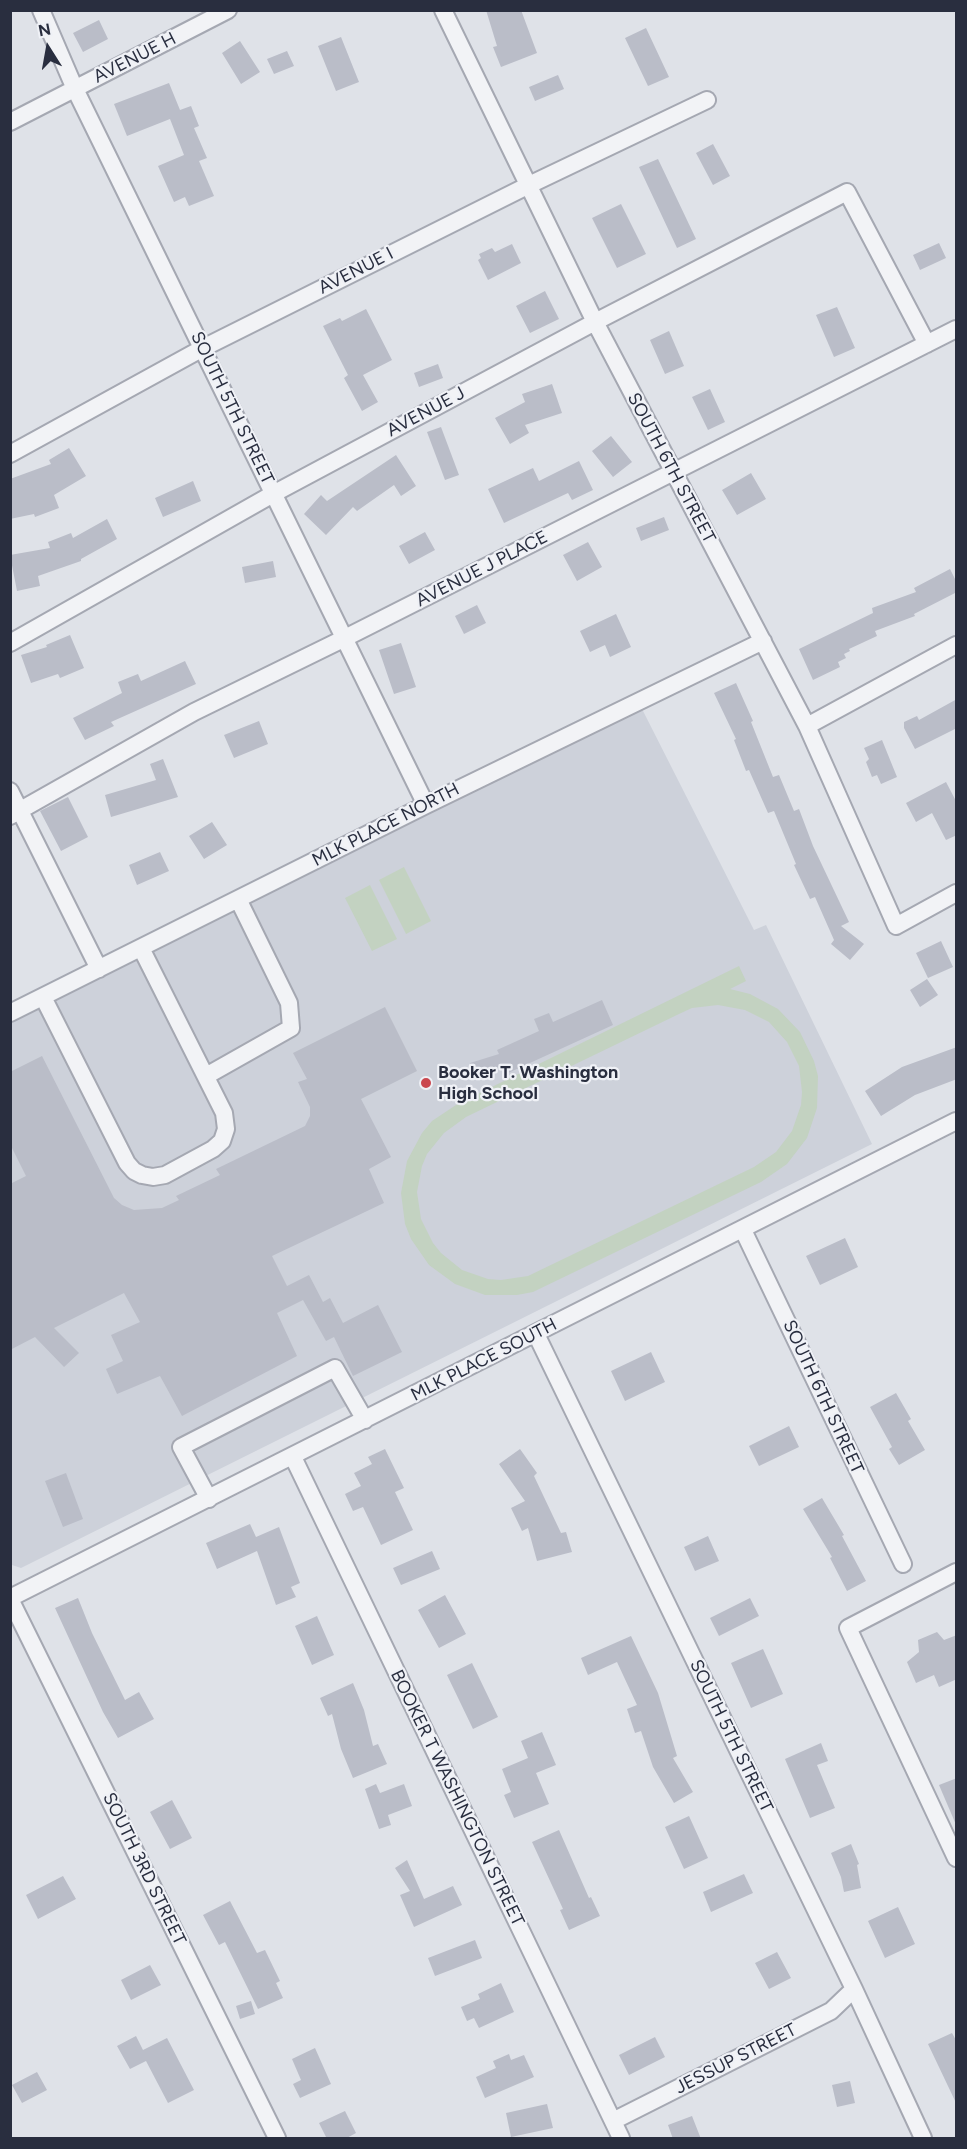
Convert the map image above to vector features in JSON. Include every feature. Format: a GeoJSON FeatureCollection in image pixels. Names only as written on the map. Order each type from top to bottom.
{"type":"FeatureCollection","features":[{"type":"Feature","properties":{"kind":"street","name":"SOUTH 5TH STREET"},"geometry":{"type":"LineString","coordinates":[[41,10],[75,89],[426,805]]}},
{"type":"Feature","properties":{"kind":"street","name":"AVENUE H"},"geometry":{"type":"LineString","coordinates":[[10,122],[228,10]]}},
{"type":"Feature","properties":{"kind":"street","name":"SOUTH 6TH STREET"},"geometry":{"type":"LineString","coordinates":[[443,10],[595,322],[807,726],[896,926],[957,893]]}},
{"type":"Feature","properties":{"kind":"street","name":"AVENUE I"},"geometry":{"type":"LineString","coordinates":[[10,454],[203,348],[527,186],[707,100]]}},
{"type":"Feature","properties":{"kind":"street","name":"AVENUE J"},"geometry":{"type":"LineString","coordinates":[[10,643],[273,494],[595,322],[847,192],[927,344]]}},
{"type":"Feature","properties":{"kind":"street","name":"AVENUE J PLACE"},"geometry":{"type":"LineString","coordinates":[[16,814],[194,712],[957,329]]}},
{"type":"Feature","properties":{"kind":"street","name":"MLK PLACE NORTH"},"geometry":{"type":"LineString","coordinates":[[10,1013],[426,805],[763,641]]}},
{"type":"Feature","properties":{"kind":"street"},"geometry":{"type":"LineString","coordinates":[[807,726],[957,645]]}},
{"type":"Feature","properties":{"kind":"street"},"geometry":{"type":"LineString","coordinates":[[10,791],[16,814],[99,969]]}},
{"type":"Feature","properties":{"kind":"street"},"geometry":{"type":"LineString","coordinates":[[206,1076],[291,1028],[289,1003],[238,899]]}},
{"type":"Feature","properties":{"kind":"street"},"geometry":{"type":"LineString","coordinates":[[43,997],[127,1163],[134,1171],[142,1175],[153,1177],[165,1175],[213,1149],[222,1141],[226,1129],[224,1113],[141,948]]}},
{"type":"Feature","properties":{"kind":"street","name":"MLK PLACE SOUTH"},"geometry":{"type":"LineString","coordinates":[[10,1599],[957,1121]]}},
{"type":"Feature","properties":{"kind":"street","name":"SOUTH 6TH STREET"},"geometry":{"type":"LineString","coordinates":[[743,1230],[903,1564]]}},
{"type":"Feature","properties":{"kind":"street","name":"SOUTH 5TH STREET"},"geometry":{"type":"LineString","coordinates":[[536,1334],[854,1989],[923,2139]]}},
{"type":"Feature","properties":{"kind":"street"},"geometry":{"type":"LineString","coordinates":[[208,1499],[181,1447],[335,1368],[365,1420]]}},
{"type":"Feature","properties":{"kind":"street","name":"BOOKER T WASHINGTON STREET"},"geometry":{"type":"LineString","coordinates":[[292,1457],[621,2139]]}},
{"type":"Feature","properties":{"kind":"street"},"geometry":{"type":"LineString","coordinates":[[957,1572],[848,1628],[957,1858]]}},
{"type":"Feature","properties":{"kind":"street","name":"SOUTH 3RD STREET"},"geometry":{"type":"LineString","coordinates":[[10,1599],[277,2139]]}},
{"type":"Feature","properties":{"kind":"street","name":"JESSUP STREET"},"geometry":{"type":"LineString","coordinates":[[613,2121],[831,2011],[854,1989]]}},
{"type":"Feature","properties":{"kind":"shaded area","name":"Booker T. Washington High School"},"geometry":{"type":"Polygon","coordinates":[[[641,707],[754,930],[766,925],[872,1144],[21,1568],[12,1565],[11,1022],[641,707]]]}},
{"type":"Feature","properties":{"kind":"green space"},"geometry":{"type":"Polygon","coordinates":[[[404,867],[431,921],[406,934],[379,880],[404,867]]]}},
{"type":"Feature","properties":{"kind":"green space"},"geometry":{"type":"Polygon","coordinates":[[[370,885],[397,939],[372,951],[345,898],[370,885]]]}},
{"type":"Feature","properties":{"kind":"green space"},"geometry":{"type":"Polygon","coordinates":[[[739,966],[746,981],[730,989],[750,994],[778,1009],[800,1032],[814,1061],[818,1076],[817,1108],[807,1138],[787,1164],[761,1182],[533,1292],[517,1295],[485,1295],[455,1284],[429,1265],[411,1239],[405,1224],[401,1193],[407,1161],[422,1133],[432,1121],[459,1103],[739,966]],[[718,1005],[692,1008],[466,1117],[444,1133],[427,1154],[417,1192],[421,1219],[433,1243],[441,1253],[462,1270],[488,1279],[501,1280],[528,1276],[754,1167],[776,1152],[792,1131],[801,1105],[799,1066],[787,1042],[769,1022],[745,1010],[718,1005]]]}},
{"type":"Feature","properties":{"kind":"building"},"geometry":{"type":"Polygon","coordinates":[[[486,10],[521,10],[537,53],[501,67],[493,47],[497,46],[486,10]]]}},
{"type":"Feature","properties":{"kind":"building"},"geometry":{"type":"Polygon","coordinates":[[[99,20],[108,39],[83,52],[73,33],[99,20]]]}},
{"type":"Feature","properties":{"kind":"building"},"geometry":{"type":"Polygon","coordinates":[[[646,28],[669,77],[648,86],[625,38],[646,28]]]}},
{"type":"Feature","properties":{"kind":"building"},"geometry":{"type":"Polygon","coordinates":[[[341,37],[359,82],[336,91],[318,46],[341,37]]]}},
{"type":"Feature","properties":{"kind":"building"},"geometry":{"type":"Polygon","coordinates":[[[240,41],[260,72],[241,84],[222,53],[240,41]]]}},
{"type":"Feature","properties":{"kind":"building"},"geometry":{"type":"Polygon","coordinates":[[[287,51],[294,66],[274,74],[267,59],[287,51]]]}},
{"type":"Feature","properties":{"kind":"building"},"geometry":{"type":"Polygon","coordinates":[[[558,75],[564,89],[535,101],[529,87],[558,75]]]}},
{"type":"Feature","properties":{"kind":"building"},"geometry":{"type":"Polygon","coordinates":[[[169,83],[180,110],[191,106],[199,126],[194,128],[207,158],[199,161],[214,196],[189,206],[185,197],[174,202],[158,166],[184,155],[170,119],[127,136],[114,104],[169,83]]]}},
{"type":"Feature","properties":{"kind":"building"},"geometry":{"type":"Polygon","coordinates":[[[713,144],[730,176],[713,185],[696,153],[713,144]]]}},
{"type":"Feature","properties":{"kind":"building"},"geometry":{"type":"Polygon","coordinates":[[[658,159],[696,239],[677,248],[639,167],[658,159]]]}},
{"type":"Feature","properties":{"kind":"building"},"geometry":{"type":"Polygon","coordinates":[[[621,204],[646,254],[617,268],[592,218],[621,204]]]}},
{"type":"Feature","properties":{"kind":"building"},"geometry":{"type":"Polygon","coordinates":[[[939,243],[946,258],[920,270],[913,255],[939,243]]]}},
{"type":"Feature","properties":{"kind":"building"},"geometry":{"type":"Polygon","coordinates":[[[512,244],[521,263],[488,280],[478,260],[481,258],[479,254],[492,248],[495,252],[512,244]]]}},
{"type":"Feature","properties":{"kind":"building"},"geometry":{"type":"Polygon","coordinates":[[[545,291],[559,319],[530,333],[516,306],[545,291]]]}},
{"type":"Feature","properties":{"kind":"building"},"geometry":{"type":"Polygon","coordinates":[[[837,307],[855,348],[834,357],[816,315],[837,307]]]}},
{"type":"Feature","properties":{"kind":"building"},"geometry":{"type":"Polygon","coordinates":[[[366,309],[392,360],[363,375],[378,402],[362,411],[344,378],[348,375],[323,326],[340,318],[342,321],[366,309]]]}},
{"type":"Feature","properties":{"kind":"building"},"geometry":{"type":"Polygon","coordinates":[[[669,331],[684,366],[665,374],[650,340],[669,331]]]}},
{"type":"Feature","properties":{"kind":"building"},"geometry":{"type":"Polygon","coordinates":[[[438,364],[443,378],[419,387],[414,373],[438,364]]]}},
{"type":"Feature","properties":{"kind":"building"},"geometry":{"type":"Polygon","coordinates":[[[552,384],[562,413],[525,425],[529,433],[510,444],[495,418],[525,402],[522,394],[552,384]]]}},
{"type":"Feature","properties":{"kind":"building"},"geometry":{"type":"Polygon","coordinates":[[[710,389],[725,422],[708,430],[692,397],[710,389]]]}},
{"type":"Feature","properties":{"kind":"building"},"geometry":{"type":"Polygon","coordinates":[[[441,427],[459,475],[445,480],[427,432],[441,427]]]}},
{"type":"Feature","properties":{"kind":"building"},"geometry":{"type":"Polygon","coordinates":[[[611,436],[632,462],[613,477],[592,451],[611,436]]]}},
{"type":"Feature","properties":{"kind":"building"},"geometry":{"type":"Polygon","coordinates":[[[69,448],[86,476],[54,495],[59,508],[35,517],[34,514],[10,519],[10,479],[51,464],[49,460],[69,448]]]}},
{"type":"Feature","properties":{"kind":"building"},"geometry":{"type":"Polygon","coordinates":[[[396,455],[416,486],[401,496],[394,485],[357,511],[353,507],[326,535],[304,514],[321,495],[327,501],[396,455]]]}},
{"type":"Feature","properties":{"kind":"building"},"geometry":{"type":"Polygon","coordinates":[[[579,461],[593,490],[572,500],[568,493],[504,523],[488,489],[533,468],[539,481],[579,461]]]}},
{"type":"Feature","properties":{"kind":"building"},"geometry":{"type":"Polygon","coordinates":[[[751,473],[766,499],[737,515],[722,490],[751,473]]]}},
{"type":"Feature","properties":{"kind":"building"},"geometry":{"type":"Polygon","coordinates":[[[193,481],[201,501],[163,517],[155,498],[193,481]]]}},
{"type":"Feature","properties":{"kind":"building"},"geometry":{"type":"Polygon","coordinates":[[[664,517],[669,530],[641,541],[636,528],[664,517]]]}},
{"type":"Feature","properties":{"kind":"building"},"geometry":{"type":"Polygon","coordinates":[[[107,519],[117,539],[81,561],[38,576],[40,586],[17,591],[10,555],[50,548],[48,542],[71,533],[73,538],[107,519]]]}},
{"type":"Feature","properties":{"kind":"building"},"geometry":{"type":"Polygon","coordinates":[[[425,532],[435,550],[409,564],[399,546],[425,532]]]}},
{"type":"Feature","properties":{"kind":"building"},"geometry":{"type":"Polygon","coordinates":[[[588,542],[602,567],[577,581],[563,555],[588,542]]]}},
{"type":"Feature","properties":{"kind":"building"},"geometry":{"type":"Polygon","coordinates":[[[273,561],[276,577],[245,583],[242,567],[273,561]]]}},
{"type":"Feature","properties":{"kind":"building"},"geometry":{"type":"Polygon","coordinates":[[[950,569],[957,583],[957,592],[914,614],[915,616],[875,631],[877,636],[849,649],[850,651],[844,654],[846,658],[838,662],[840,667],[813,680],[799,649],[873,613],[872,608],[916,592],[914,588],[950,569]]]}},
{"type":"Feature","properties":{"kind":"building"},"geometry":{"type":"Polygon","coordinates":[[[477,605],[486,623],[464,634],[455,616],[477,605]]]}},
{"type":"Feature","properties":{"kind":"building"},"geometry":{"type":"Polygon","coordinates":[[[616,614],[631,647],[610,657],[605,645],[590,652],[580,631],[616,614]]]}},
{"type":"Feature","properties":{"kind":"building"},"geometry":{"type":"Polygon","coordinates":[[[70,635],[84,668],[60,678],[58,674],[31,683],[21,655],[47,647],[46,645],[70,635]]]}},
{"type":"Feature","properties":{"kind":"building"},"geometry":{"type":"Polygon","coordinates":[[[401,643],[416,687],[394,694],[379,650],[401,643]]]}},
{"type":"Feature","properties":{"kind":"building"},"geometry":{"type":"Polygon","coordinates":[[[185,661],[196,684],[111,722],[114,726],[85,740],[73,718],[122,693],[118,682],[138,674],[141,681],[185,661]]]}},
{"type":"Feature","properties":{"kind":"building"},"geometry":{"type":"Polygon","coordinates":[[[736,683],[753,721],[751,722],[773,777],[779,775],[794,811],[799,809],[813,846],[849,922],[841,926],[864,944],[850,960],[831,944],[834,940],[815,897],[810,899],[794,865],[796,864],[774,811],[768,813],[749,770],[746,771],[734,740],[736,739],[714,693],[736,683]]]}},
{"type":"Feature","properties":{"kind":"building"},"geometry":{"type":"Polygon","coordinates":[[[957,699],[957,728],[915,749],[904,728],[904,722],[917,716],[919,720],[957,699]]]}},
{"type":"Feature","properties":{"kind":"building"},"geometry":{"type":"Polygon","coordinates":[[[259,721],[268,744],[234,758],[224,735],[259,721]]]}},
{"type":"Feature","properties":{"kind":"building"},"geometry":{"type":"Polygon","coordinates":[[[882,740],[897,777],[881,784],[877,775],[872,777],[866,762],[869,759],[864,748],[882,740]]]}},
{"type":"Feature","properties":{"kind":"building"},"geometry":{"type":"Polygon","coordinates":[[[163,759],[178,797],[111,817],[105,795],[156,780],[150,764],[163,759]]]}},
{"type":"Feature","properties":{"kind":"building"},"geometry":{"type":"Polygon","coordinates":[[[946,782],[957,803],[957,835],[946,840],[932,813],[916,822],[906,803],[946,782]]]}},
{"type":"Feature","properties":{"kind":"building"},"geometry":{"type":"Polygon","coordinates":[[[68,797],[88,837],[61,851],[40,811],[68,797]]]}},
{"type":"Feature","properties":{"kind":"building"},"geometry":{"type":"Polygon","coordinates":[[[212,822],[227,845],[204,859],[189,836],[212,822]]]}},
{"type":"Feature","properties":{"kind":"building"},"geometry":{"type":"Polygon","coordinates":[[[160,852],[169,871],[137,885],[129,865],[160,852]]]}},
{"type":"Feature","properties":{"kind":"building"},"geometry":{"type":"Polygon","coordinates":[[[941,941],[953,967],[928,978],[916,953],[941,941]]]}},
{"type":"Feature","properties":{"kind":"building"},"geometry":{"type":"Polygon","coordinates":[[[927,979],[938,995],[920,1007],[910,990],[927,979]]]}},
{"type":"Feature","properties":{"kind":"building"},"geometry":{"type":"Polygon","coordinates":[[[602,1000],[613,1025],[508,1073],[505,1067],[475,1076],[470,1063],[499,1054],[497,1050],[539,1031],[534,1019],[549,1013],[553,1022],[602,1000]]]}},
{"type":"Feature","properties":{"kind":"building"},"geometry":{"type":"Polygon","coordinates":[[[385,1007],[417,1071],[361,1099],[391,1157],[369,1169],[384,1203],[272,1256],[287,1286],[309,1275],[323,1302],[330,1298],[343,1323],[378,1305],[402,1352],[353,1376],[334,1337],[326,1341],[303,1300],[277,1313],[297,1356],[182,1416],[160,1376],[117,1394],[106,1369],[123,1361],[111,1335],[140,1322],[124,1293],[54,1328],[79,1353],[64,1367],[35,1337],[10,1350],[10,1184],[26,1176],[10,1144],[10,1072],[42,1056],[114,1198],[122,1205],[134,1210],[162,1208],[179,1200],[176,1196],[220,1175],[216,1169],[305,1126],[310,1116],[310,1107],[298,1082],[307,1079],[293,1053],[385,1007]]]}},
{"type":"Feature","properties":{"kind":"building"},"geometry":{"type":"Polygon","coordinates":[[[957,1047],[957,1079],[915,1095],[881,1116],[865,1091],[902,1067],[957,1047]]]}},
{"type":"Feature","properties":{"kind":"building"},"geometry":{"type":"Polygon","coordinates":[[[845,1238],[858,1267],[820,1285],[806,1256],[845,1238]]]}},
{"type":"Feature","properties":{"kind":"building"},"geometry":{"type":"Polygon","coordinates":[[[651,1352],[665,1382],[625,1401],[611,1371],[651,1352]]]}},
{"type":"Feature","properties":{"kind":"building"},"geometry":{"type":"Polygon","coordinates":[[[896,1393],[911,1419],[908,1421],[925,1450],[899,1465],[870,1407],[896,1393]]]}},
{"type":"Feature","properties":{"kind":"building"},"geometry":{"type":"Polygon","coordinates":[[[789,1426],[799,1447],[759,1466],[749,1446],[789,1426]]]}},
{"type":"Feature","properties":{"kind":"building"},"geometry":{"type":"Polygon","coordinates":[[[385,1449],[404,1488],[395,1492],[413,1530],[381,1545],[363,1507],[353,1511],[345,1494],[361,1486],[354,1473],[372,1464],[368,1457],[385,1449]]]}},
{"type":"Feature","properties":{"kind":"building"},"geometry":{"type":"Polygon","coordinates":[[[520,1449],[537,1473],[534,1476],[561,1533],[566,1532],[572,1552],[537,1561],[528,1528],[522,1531],[511,1508],[525,1501],[499,1464],[520,1449]]]}},
{"type":"Feature","properties":{"kind":"building"},"geometry":{"type":"Polygon","coordinates":[[[66,1473],[83,1519],[63,1527],[45,1481],[66,1473]]]}},
{"type":"Feature","properties":{"kind":"building"},"geometry":{"type":"Polygon","coordinates":[[[822,1498],[844,1535],[842,1536],[866,1581],[847,1591],[830,1558],[832,1557],[803,1509],[822,1498]]]}},
{"type":"Feature","properties":{"kind":"building"},"geometry":{"type":"Polygon","coordinates":[[[250,1524],[256,1537],[279,1527],[300,1583],[291,1587],[296,1597],[276,1605],[257,1551],[217,1569],[206,1543],[250,1524]]]}},
{"type":"Feature","properties":{"kind":"building"},"geometry":{"type":"Polygon","coordinates":[[[708,1536],[719,1561],[695,1571],[684,1547],[708,1536]]]}},
{"type":"Feature","properties":{"kind":"building"},"geometry":{"type":"Polygon","coordinates":[[[432,1551],[440,1569],[401,1585],[393,1568],[432,1551]]]}},
{"type":"Feature","properties":{"kind":"building"},"geometry":{"type":"Polygon","coordinates":[[[445,1595],[466,1634],[439,1648],[418,1610],[445,1595]]]}},
{"type":"Feature","properties":{"kind":"building"},"geometry":{"type":"Polygon","coordinates":[[[78,1598],[92,1633],[125,1700],[139,1692],[154,1719],[118,1738],[103,1712],[55,1608],[78,1598]]]}},
{"type":"Feature","properties":{"kind":"building"},"geometry":{"type":"Polygon","coordinates":[[[750,1598],[759,1616],[719,1636],[710,1618],[750,1598]]]}},
{"type":"Feature","properties":{"kind":"building"},"geometry":{"type":"Polygon","coordinates":[[[317,1616],[334,1655],[312,1665],[295,1626],[317,1616]]]}},
{"type":"Feature","properties":{"kind":"building"},"geometry":{"type":"Polygon","coordinates":[[[937,1632],[944,1640],[957,1635],[957,1679],[939,1687],[934,1675],[916,1683],[907,1662],[919,1652],[918,1640],[937,1632]]]}},
{"type":"Feature","properties":{"kind":"building"},"geometry":{"type":"Polygon","coordinates":[[[631,1636],[658,1693],[677,1756],[673,1758],[693,1792],[674,1803],[653,1767],[641,1731],[635,1733],[627,1709],[637,1705],[617,1662],[588,1675],[581,1658],[631,1636]]]}},
{"type":"Feature","properties":{"kind":"building"},"geometry":{"type":"Polygon","coordinates":[[[763,1649],[783,1694],[751,1708],[731,1663],[763,1649]]]}},
{"type":"Feature","properties":{"kind":"building"},"geometry":{"type":"Polygon","coordinates":[[[472,1663],[498,1717],[473,1729],[447,1675],[472,1663]]]}},
{"type":"Feature","properties":{"kind":"building"},"geometry":{"type":"Polygon","coordinates":[[[353,1683],[364,1710],[373,1746],[378,1744],[387,1764],[353,1778],[341,1749],[332,1714],[328,1716],[320,1698],[353,1683]]]}},
{"type":"Feature","properties":{"kind":"building"},"geometry":{"type":"Polygon","coordinates":[[[542,1732],[556,1765],[536,1773],[549,1804],[514,1818],[504,1795],[511,1792],[502,1769],[528,1758],[521,1741],[542,1732]]]}},
{"type":"Feature","properties":{"kind":"building"},"geometry":{"type":"Polygon","coordinates":[[[821,1743],[828,1761],[817,1765],[835,1808],[810,1818],[785,1759],[821,1743]]]}},
{"type":"Feature","properties":{"kind":"building"},"geometry":{"type":"Polygon","coordinates":[[[957,1778],[957,1827],[939,1785],[957,1778]]]}},
{"type":"Feature","properties":{"kind":"building"},"geometry":{"type":"Polygon","coordinates":[[[376,1784],[380,1793],[404,1784],[412,1806],[388,1815],[391,1825],[379,1829],[365,1789],[376,1784]]]}},
{"type":"Feature","properties":{"kind":"building"},"geometry":{"type":"Polygon","coordinates":[[[172,1800],[192,1838],[170,1849],[150,1812],[172,1800]]]}},
{"type":"Feature","properties":{"kind":"building"},"geometry":{"type":"Polygon","coordinates":[[[689,1816],[708,1858],[684,1869],[665,1827],[689,1816]]]}},
{"type":"Feature","properties":{"kind":"building"},"geometry":{"type":"Polygon","coordinates":[[[559,1830],[589,1898],[591,1897],[600,1916],[569,1930],[560,1910],[563,1909],[532,1842],[559,1830]]]}},
{"type":"Feature","properties":{"kind":"building"},"geometry":{"type":"Polygon","coordinates":[[[851,1844],[859,1864],[857,1865],[861,1888],[844,1892],[841,1877],[831,1853],[851,1844]]]}},
{"type":"Feature","properties":{"kind":"building"},"geometry":{"type":"Polygon","coordinates":[[[407,1860],[424,1899],[453,1886],[462,1905],[414,1927],[400,1895],[410,1891],[395,1868],[407,1860]]]}},
{"type":"Feature","properties":{"kind":"building"},"geometry":{"type":"Polygon","coordinates":[[[744,1874],[753,1893],[711,1912],[703,1892],[744,1874]]]}},
{"type":"Feature","properties":{"kind":"building"},"geometry":{"type":"Polygon","coordinates":[[[63,1876],[76,1899],[38,1919],[26,1895],[63,1876]]]}},
{"type":"Feature","properties":{"kind":"building"},"geometry":{"type":"Polygon","coordinates":[[[230,1901],[257,1953],[265,1950],[280,1981],[276,1983],[283,1998],[258,2009],[225,1942],[219,1945],[203,1915],[230,1901]]]}},
{"type":"Feature","properties":{"kind":"building"},"geometry":{"type":"Polygon","coordinates":[[[898,1907],[915,1944],[885,1958],[868,1921],[898,1907]]]}},
{"type":"Feature","properties":{"kind":"building"},"geometry":{"type":"Polygon","coordinates":[[[475,1940],[482,1958],[435,1976],[428,1958],[475,1940]]]}},
{"type":"Feature","properties":{"kind":"building"},"geometry":{"type":"Polygon","coordinates":[[[777,1952],[791,1978],[769,1989],[755,1963],[777,1952]]]}},
{"type":"Feature","properties":{"kind":"building"},"geometry":{"type":"Polygon","coordinates":[[[150,1965],[161,1985],[131,2000],[121,1980],[150,1965]]]}},
{"type":"Feature","properties":{"kind":"building"},"geometry":{"type":"Polygon","coordinates":[[[501,1983],[514,2012],[479,2028],[474,2018],[467,2021],[461,2007],[480,1999],[478,1994],[501,1983]]]}},
{"type":"Feature","properties":{"kind":"building"},"geometry":{"type":"Polygon","coordinates":[[[251,2001],[255,2014],[240,2019],[236,2006],[251,2001]]]}},
{"type":"Feature","properties":{"kind":"building"},"geometry":{"type":"Polygon","coordinates":[[[952,2033],[957,2042],[957,2105],[928,2044],[952,2033]]]}},
{"type":"Feature","properties":{"kind":"building"},"geometry":{"type":"Polygon","coordinates":[[[136,2036],[143,2050],[167,2038],[194,2090],[168,2103],[146,2061],[130,2069],[117,2046],[136,2036]]]}},
{"type":"Feature","properties":{"kind":"building"},"geometry":{"type":"Polygon","coordinates":[[[655,2037],[665,2057],[629,2075],[619,2055],[655,2037]]]}},
{"type":"Feature","properties":{"kind":"building"},"geometry":{"type":"Polygon","coordinates":[[[315,2048],[331,2084],[300,2098],[293,2084],[301,2080],[292,2059],[315,2048]]]}},
{"type":"Feature","properties":{"kind":"building"},"geometry":{"type":"Polygon","coordinates":[[[509,2054],[511,2060],[524,2055],[534,2077],[485,2098],[476,2077],[496,2068],[493,2061],[509,2054]]]}},
{"type":"Feature","properties":{"kind":"building"},"geometry":{"type":"Polygon","coordinates":[[[37,2072],[47,2090],[22,2103],[12,2085],[37,2072]]]}},
{"type":"Feature","properties":{"kind":"building"},"geometry":{"type":"Polygon","coordinates":[[[850,2081],[855,2103],[837,2107],[832,2085],[850,2081]]]}},
{"type":"Feature","properties":{"kind":"building"},"geometry":{"type":"Polygon","coordinates":[[[547,2104],[553,2128],[511,2137],[506,2113],[547,2104]]]}},
{"type":"Feature","properties":{"kind":"building"},"geometry":{"type":"Polygon","coordinates":[[[345,2111],[356,2133],[345,2139],[327,2139],[319,2123],[345,2111]]]}},
{"type":"Feature","properties":{"kind":"building"},"geometry":{"type":"Polygon","coordinates":[[[692,2116],[701,2139],[673,2139],[668,2125],[692,2116]]]}},
{"type":"Feature","properties":{"kind":"place","name":"Booker T. Washington High School"},"geometry":{"type":"Point","coordinates":[426,1083]}}]}
